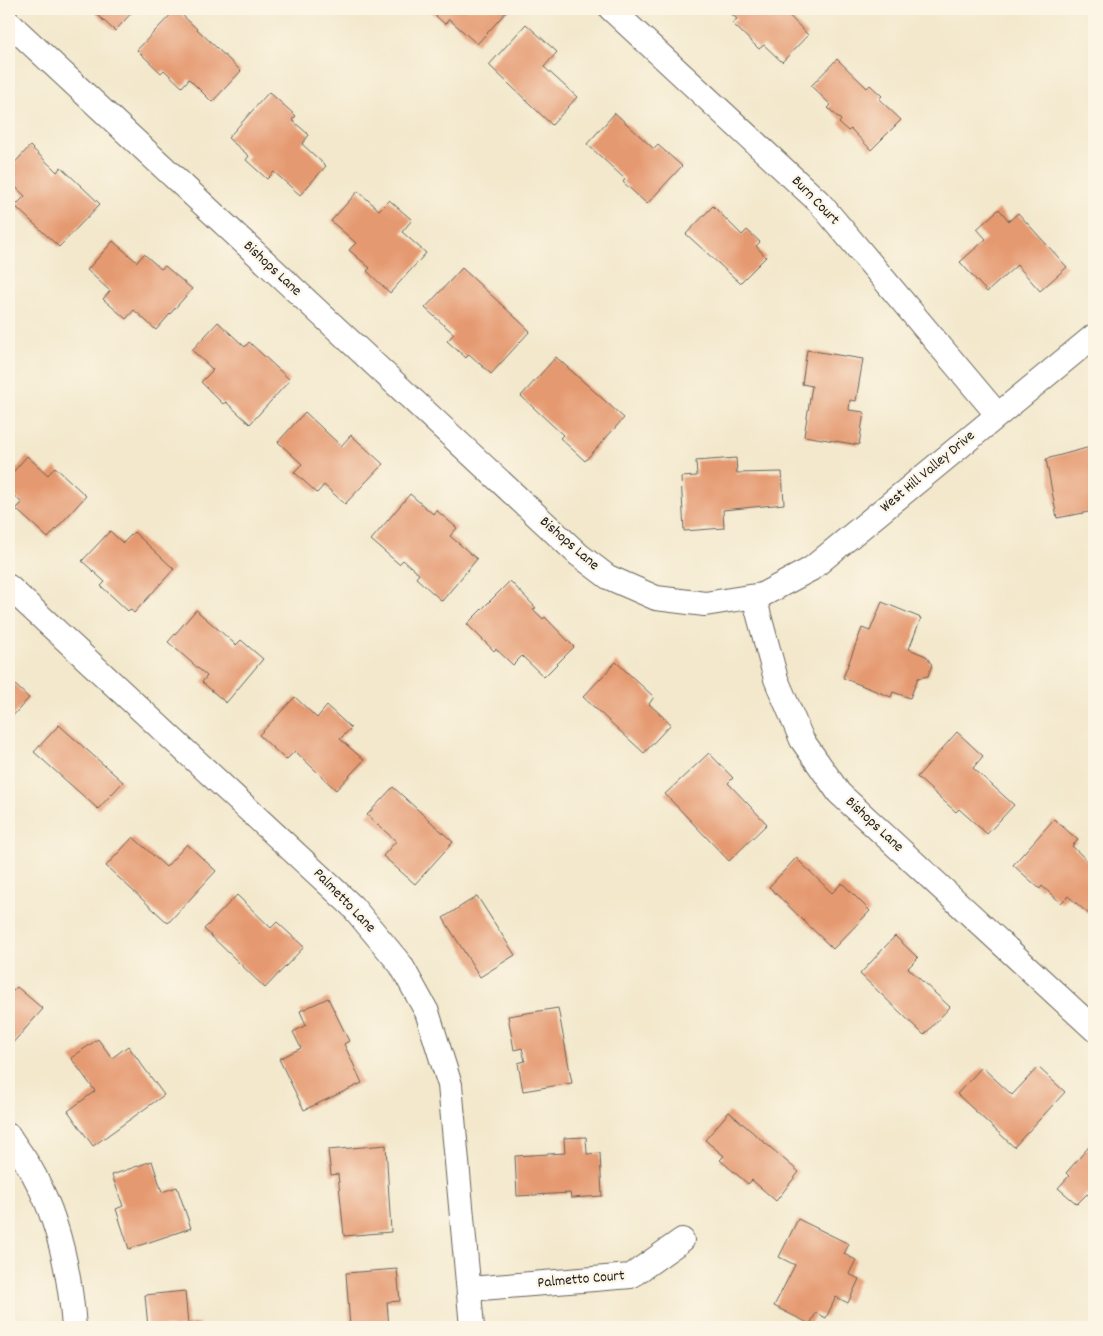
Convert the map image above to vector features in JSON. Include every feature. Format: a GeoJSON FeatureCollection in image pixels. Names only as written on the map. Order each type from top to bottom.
{"type":"FeatureCollection","features":[{"type":"Feature","properties":{"kind":"street","name":"Burn Court"},"geometry":{"type":"LineString","coordinates":[[611,9],[819,202],[997,414]]}},
{"type":"Feature","properties":{"kind":"street","name":"Bishops Lane"},"geometry":{"type":"LineString","coordinates":[[9,23],[579,555],[608,577],[656,598],[705,604],[754,597],[776,680],[802,740],[839,793],[1094,1029]]}},
{"type":"Feature","properties":{"kind":"street","name":"West Hill Valley Drive"},"geometry":{"type":"LineString","coordinates":[[754,597],[811,569],[1094,336]]}},
{"type":"Feature","properties":{"kind":"street","name":"Palmetto Lane"},"geometry":{"type":"LineString","coordinates":[[9,587],[352,906],[402,966],[427,1012],[450,1085],[472,1327]]}},
{"type":"Feature","properties":{"kind":"street"},"geometry":{"type":"LineString","coordinates":[[9,1136],[34,1175],[59,1234],[72,1298],[74,1327]]}},
{"type":"Feature","properties":{"kind":"street","name":"Palmetto Court"},"geometry":{"type":"LineString","coordinates":[[469,1288],[631,1276],[682,1240]]}},
{"type":"Feature","properties":{"kind":"building"},"geometry":{"type":"Polygon","coordinates":[[[91,9],[135,9],[115,31],[91,9]]]}},
{"type":"Feature","properties":{"kind":"building"},"geometry":{"type":"Polygon","coordinates":[[[176,9],[241,71],[212,102],[189,79],[182,87],[164,70],[161,73],[137,50],[176,9]]]}},
{"type":"Feature","properties":{"kind":"building"},"geometry":{"type":"Polygon","coordinates":[[[428,9],[509,9],[477,44],[449,19],[445,24],[428,9]]]}},
{"type":"Feature","properties":{"kind":"building"},"geometry":{"type":"Polygon","coordinates":[[[726,9],[783,9],[808,35],[782,62],[764,45],[759,49],[732,23],[737,19],[726,9]]]}},
{"type":"Feature","properties":{"kind":"building"},"geometry":{"type":"Polygon","coordinates":[[[526,24],[557,52],[544,67],[577,97],[552,125],[489,65],[526,24]]]}},
{"type":"Feature","properties":{"kind":"building"},"geometry":{"type":"Polygon","coordinates":[[[837,59],[867,88],[870,85],[882,96],[879,99],[901,120],[871,150],[851,129],[848,131],[839,123],[841,120],[828,108],[831,105],[811,86],[837,59]]]}},
{"type":"Feature","properties":{"kind":"building"},"geometry":{"type":"Polygon","coordinates":[[[269,92],[296,116],[292,120],[309,135],[302,144],[326,166],[300,195],[274,172],[267,179],[246,160],[249,156],[228,138],[269,92]]]}},
{"type":"Feature","properties":{"kind":"building"},"geometry":{"type":"Polygon","coordinates":[[[615,113],[654,149],[658,145],[682,166],[647,204],[623,182],[625,179],[587,144],[615,113]]]}},
{"type":"Feature","properties":{"kind":"building"},"geometry":{"type":"Polygon","coordinates":[[[30,146],[57,172],[61,167],[100,204],[59,247],[15,206],[25,196],[9,181],[9,169],[30,146]]]}},
{"type":"Feature","properties":{"kind":"building"},"geometry":{"type":"Polygon","coordinates":[[[358,191],[379,210],[389,200],[412,220],[402,232],[426,253],[390,293],[367,271],[370,268],[349,250],[356,243],[331,221],[358,191]]]}},
{"type":"Feature","properties":{"kind":"building"},"geometry":{"type":"Polygon","coordinates":[[[713,206],[742,235],[747,230],[760,242],[756,246],[766,257],[740,283],[686,234],[713,206]]]}},
{"type":"Feature","properties":{"kind":"building"},"geometry":{"type":"Polygon","coordinates":[[[999,209],[1009,221],[1018,213],[1067,267],[1040,291],[1017,265],[987,292],[960,262],[986,239],[977,229],[999,209]]]}},
{"type":"Feature","properties":{"kind":"building"},"geometry":{"type":"Polygon","coordinates":[[[113,241],[137,262],[144,254],[161,269],[165,266],[192,289],[156,330],[134,310],[126,319],[103,299],[110,291],[87,270],[113,241]]]}},
{"type":"Feature","properties":{"kind":"building"},"geometry":{"type":"Polygon","coordinates":[[[462,268],[530,331],[491,374],[469,354],[466,358],[447,341],[454,334],[425,308],[462,268]]]}},
{"type":"Feature","properties":{"kind":"building"},"geometry":{"type":"Polygon","coordinates":[[[218,322],[245,347],[249,342],[290,380],[250,424],[226,402],[223,404],[201,382],[213,370],[192,350],[218,322]]]}},
{"type":"Feature","properties":{"kind":"building"},"geometry":{"type":"Polygon","coordinates":[[[807,350],[863,359],[856,401],[850,400],[849,410],[864,412],[859,445],[804,436],[812,386],[802,384],[807,350]]]}},
{"type":"Feature","properties":{"kind":"building"},"geometry":{"type":"Polygon","coordinates":[[[556,357],[624,418],[585,461],[560,438],[563,435],[521,396],[556,357]]]}},
{"type":"Feature","properties":{"kind":"building"},"geometry":{"type":"Polygon","coordinates":[[[305,412],[341,446],[351,435],[383,464],[345,504],[324,485],[317,493],[294,472],[302,464],[278,442],[305,412]]]}},
{"type":"Feature","properties":{"kind":"building"},"geometry":{"type":"Polygon","coordinates":[[[1094,446],[1094,511],[1057,518],[1046,459],[1094,446]]]}},
{"type":"Feature","properties":{"kind":"building"},"geometry":{"type":"Polygon","coordinates":[[[27,456],[48,475],[55,467],[86,496],[48,538],[16,509],[22,503],[9,491],[9,477],[27,456]]]}},
{"type":"Feature","properties":{"kind":"building"},"geometry":{"type":"Polygon","coordinates":[[[736,458],[737,473],[782,472],[784,504],[723,510],[724,528],[684,531],[681,477],[697,476],[696,461],[736,458]]]}},
{"type":"Feature","properties":{"kind":"building"},"geometry":{"type":"Polygon","coordinates":[[[410,494],[433,514],[436,510],[457,528],[450,536],[477,559],[442,601],[416,578],[419,574],[403,560],[399,564],[371,540],[410,494]]]}},
{"type":"Feature","properties":{"kind":"building"},"geometry":{"type":"Polygon","coordinates":[[[110,531],[123,543],[134,532],[174,569],[134,613],[130,609],[128,611],[101,586],[105,582],[82,561],[110,531]]]}},
{"type":"Feature","properties":{"kind":"building"},"geometry":{"type":"Polygon","coordinates":[[[510,581],[536,608],[533,609],[543,619],[545,617],[574,647],[544,677],[522,656],[513,665],[496,649],[494,651],[467,624],[510,581]]]}},
{"type":"Feature","properties":{"kind":"building"},"geometry":{"type":"Polygon","coordinates":[[[882,602],[921,618],[909,649],[926,656],[932,665],[928,676],[918,678],[910,698],[893,692],[891,697],[843,678],[862,628],[870,631],[882,602]]]}},
{"type":"Feature","properties":{"kind":"building"},"geometry":{"type":"Polygon","coordinates":[[[196,610],[236,645],[241,640],[263,659],[226,703],[202,682],[207,676],[168,642],[196,610]]]}},
{"type":"Feature","properties":{"kind":"building"},"geometry":{"type":"Polygon","coordinates":[[[616,662],[654,697],[649,704],[671,724],[644,753],[583,697],[616,662]]]}},
{"type":"Feature","properties":{"kind":"building"},"geometry":{"type":"Polygon","coordinates":[[[9,679],[29,698],[9,720],[9,679]]]}},
{"type":"Feature","properties":{"kind":"building"},"geometry":{"type":"Polygon","coordinates":[[[295,697],[317,718],[327,706],[351,728],[340,739],[364,760],[336,790],[295,751],[286,760],[259,735],[295,697]]]}},
{"type":"Feature","properties":{"kind":"building"},"geometry":{"type":"Polygon","coordinates":[[[59,725],[123,782],[98,809],[34,752],[59,725]]]}},
{"type":"Feature","properties":{"kind":"building"},"geometry":{"type":"Polygon","coordinates":[[[957,732],[983,756],[973,768],[1014,805],[987,834],[959,809],[956,812],[917,777],[957,732]]]}},
{"type":"Feature","properties":{"kind":"building"},"geometry":{"type":"Polygon","coordinates":[[[709,753],[733,778],[728,783],[767,824],[729,861],[665,794],[709,753]]]}},
{"type":"Feature","properties":{"kind":"building"},"geometry":{"type":"Polygon","coordinates":[[[393,787],[453,842],[415,884],[383,856],[396,841],[367,815],[393,787]]]}},
{"type":"Feature","properties":{"kind":"building"},"geometry":{"type":"Polygon","coordinates":[[[1054,819],[1078,840],[1072,846],[1094,867],[1094,912],[1091,916],[1068,896],[1061,903],[1042,886],[1040,889],[1013,865],[1054,819]]]}},
{"type":"Feature","properties":{"kind":"building"},"geometry":{"type":"Polygon","coordinates":[[[133,837],[166,867],[187,844],[216,871],[168,923],[106,866],[133,837]]]}},
{"type":"Feature","properties":{"kind":"building"},"geometry":{"type":"Polygon","coordinates":[[[796,858],[832,893],[842,883],[870,911],[833,949],[769,887],[796,858]]]}},
{"type":"Feature","properties":{"kind":"building"},"geometry":{"type":"Polygon","coordinates":[[[237,895],[271,928],[277,922],[304,947],[265,988],[204,929],[237,895]]]}},
{"type":"Feature","properties":{"kind":"building"},"geometry":{"type":"Polygon","coordinates":[[[477,896],[515,955],[480,977],[443,918],[477,896]]]}},
{"type":"Feature","properties":{"kind":"building"},"geometry":{"type":"Polygon","coordinates":[[[895,936],[918,958],[908,968],[950,1007],[924,1035],[860,974],[895,936]]]}},
{"type":"Feature","properties":{"kind":"building"},"geometry":{"type":"Polygon","coordinates":[[[9,987],[13,991],[17,987],[43,1009],[9,1047],[9,987]]]}},
{"type":"Feature","properties":{"kind":"building"},"geometry":{"type":"Polygon","coordinates":[[[328,998],[349,1041],[344,1044],[362,1083],[304,1110],[279,1059],[301,1048],[293,1032],[306,1025],[300,1011],[328,998]]]}},
{"type":"Feature","properties":{"kind":"building"},"geometry":{"type":"Polygon","coordinates":[[[558,1008],[572,1083],[523,1091],[518,1063],[525,1061],[522,1048],[514,1050],[508,1016],[558,1008]]]}},
{"type":"Feature","properties":{"kind":"building"},"geometry":{"type":"Polygon","coordinates":[[[98,1039],[112,1058],[128,1046],[164,1095],[93,1146],[68,1111],[95,1091],[71,1058],[98,1039]]]}},
{"type":"Feature","properties":{"kind":"building"},"geometry":{"type":"Polygon","coordinates":[[[982,1067],[1012,1095],[1038,1067],[1065,1092],[1014,1147],[957,1094],[982,1067]]]}},
{"type":"Feature","properties":{"kind":"building"},"geometry":{"type":"Polygon","coordinates":[[[729,1112],[799,1172],[776,1201],[752,1180],[748,1184],[720,1160],[724,1156],[705,1140],[729,1112]]]}},
{"type":"Feature","properties":{"kind":"building"},"geometry":{"type":"Polygon","coordinates":[[[586,1137],[587,1154],[600,1153],[602,1196],[571,1198],[570,1193],[517,1196],[515,1156],[565,1153],[564,1138],[586,1137]]]}},
{"type":"Feature","properties":{"kind":"building"},"geometry":{"type":"Polygon","coordinates":[[[1094,1141],[1094,1200],[1087,1194],[1077,1204],[1058,1188],[1069,1176],[1066,1173],[1094,1141]]]}},
{"type":"Feature","properties":{"kind":"building"},"geometry":{"type":"Polygon","coordinates":[[[386,1145],[391,1232],[344,1236],[338,1174],[331,1175],[328,1150],[386,1145]]]}},
{"type":"Feature","properties":{"kind":"building"},"geometry":{"type":"Polygon","coordinates":[[[152,1161],[162,1192],[177,1187],[191,1228],[129,1249],[116,1209],[123,1206],[112,1175],[152,1161]]]}},
{"type":"Feature","properties":{"kind":"building"},"geometry":{"type":"Polygon","coordinates":[[[798,1219],[849,1244],[844,1254],[856,1260],[849,1274],[859,1279],[848,1303],[836,1297],[826,1318],[816,1313],[810,1324],[774,1306],[795,1265],[779,1257],[798,1219]]]}},
{"type":"Feature","properties":{"kind":"building"},"geometry":{"type":"Polygon","coordinates":[[[397,1269],[400,1301],[387,1302],[389,1327],[350,1327],[346,1273],[397,1269]]]}},
{"type":"Feature","properties":{"kind":"building"},"geometry":{"type":"Polygon","coordinates":[[[185,1291],[188,1324],[199,1323],[200,1327],[148,1327],[145,1295],[185,1291]]]}}]}
